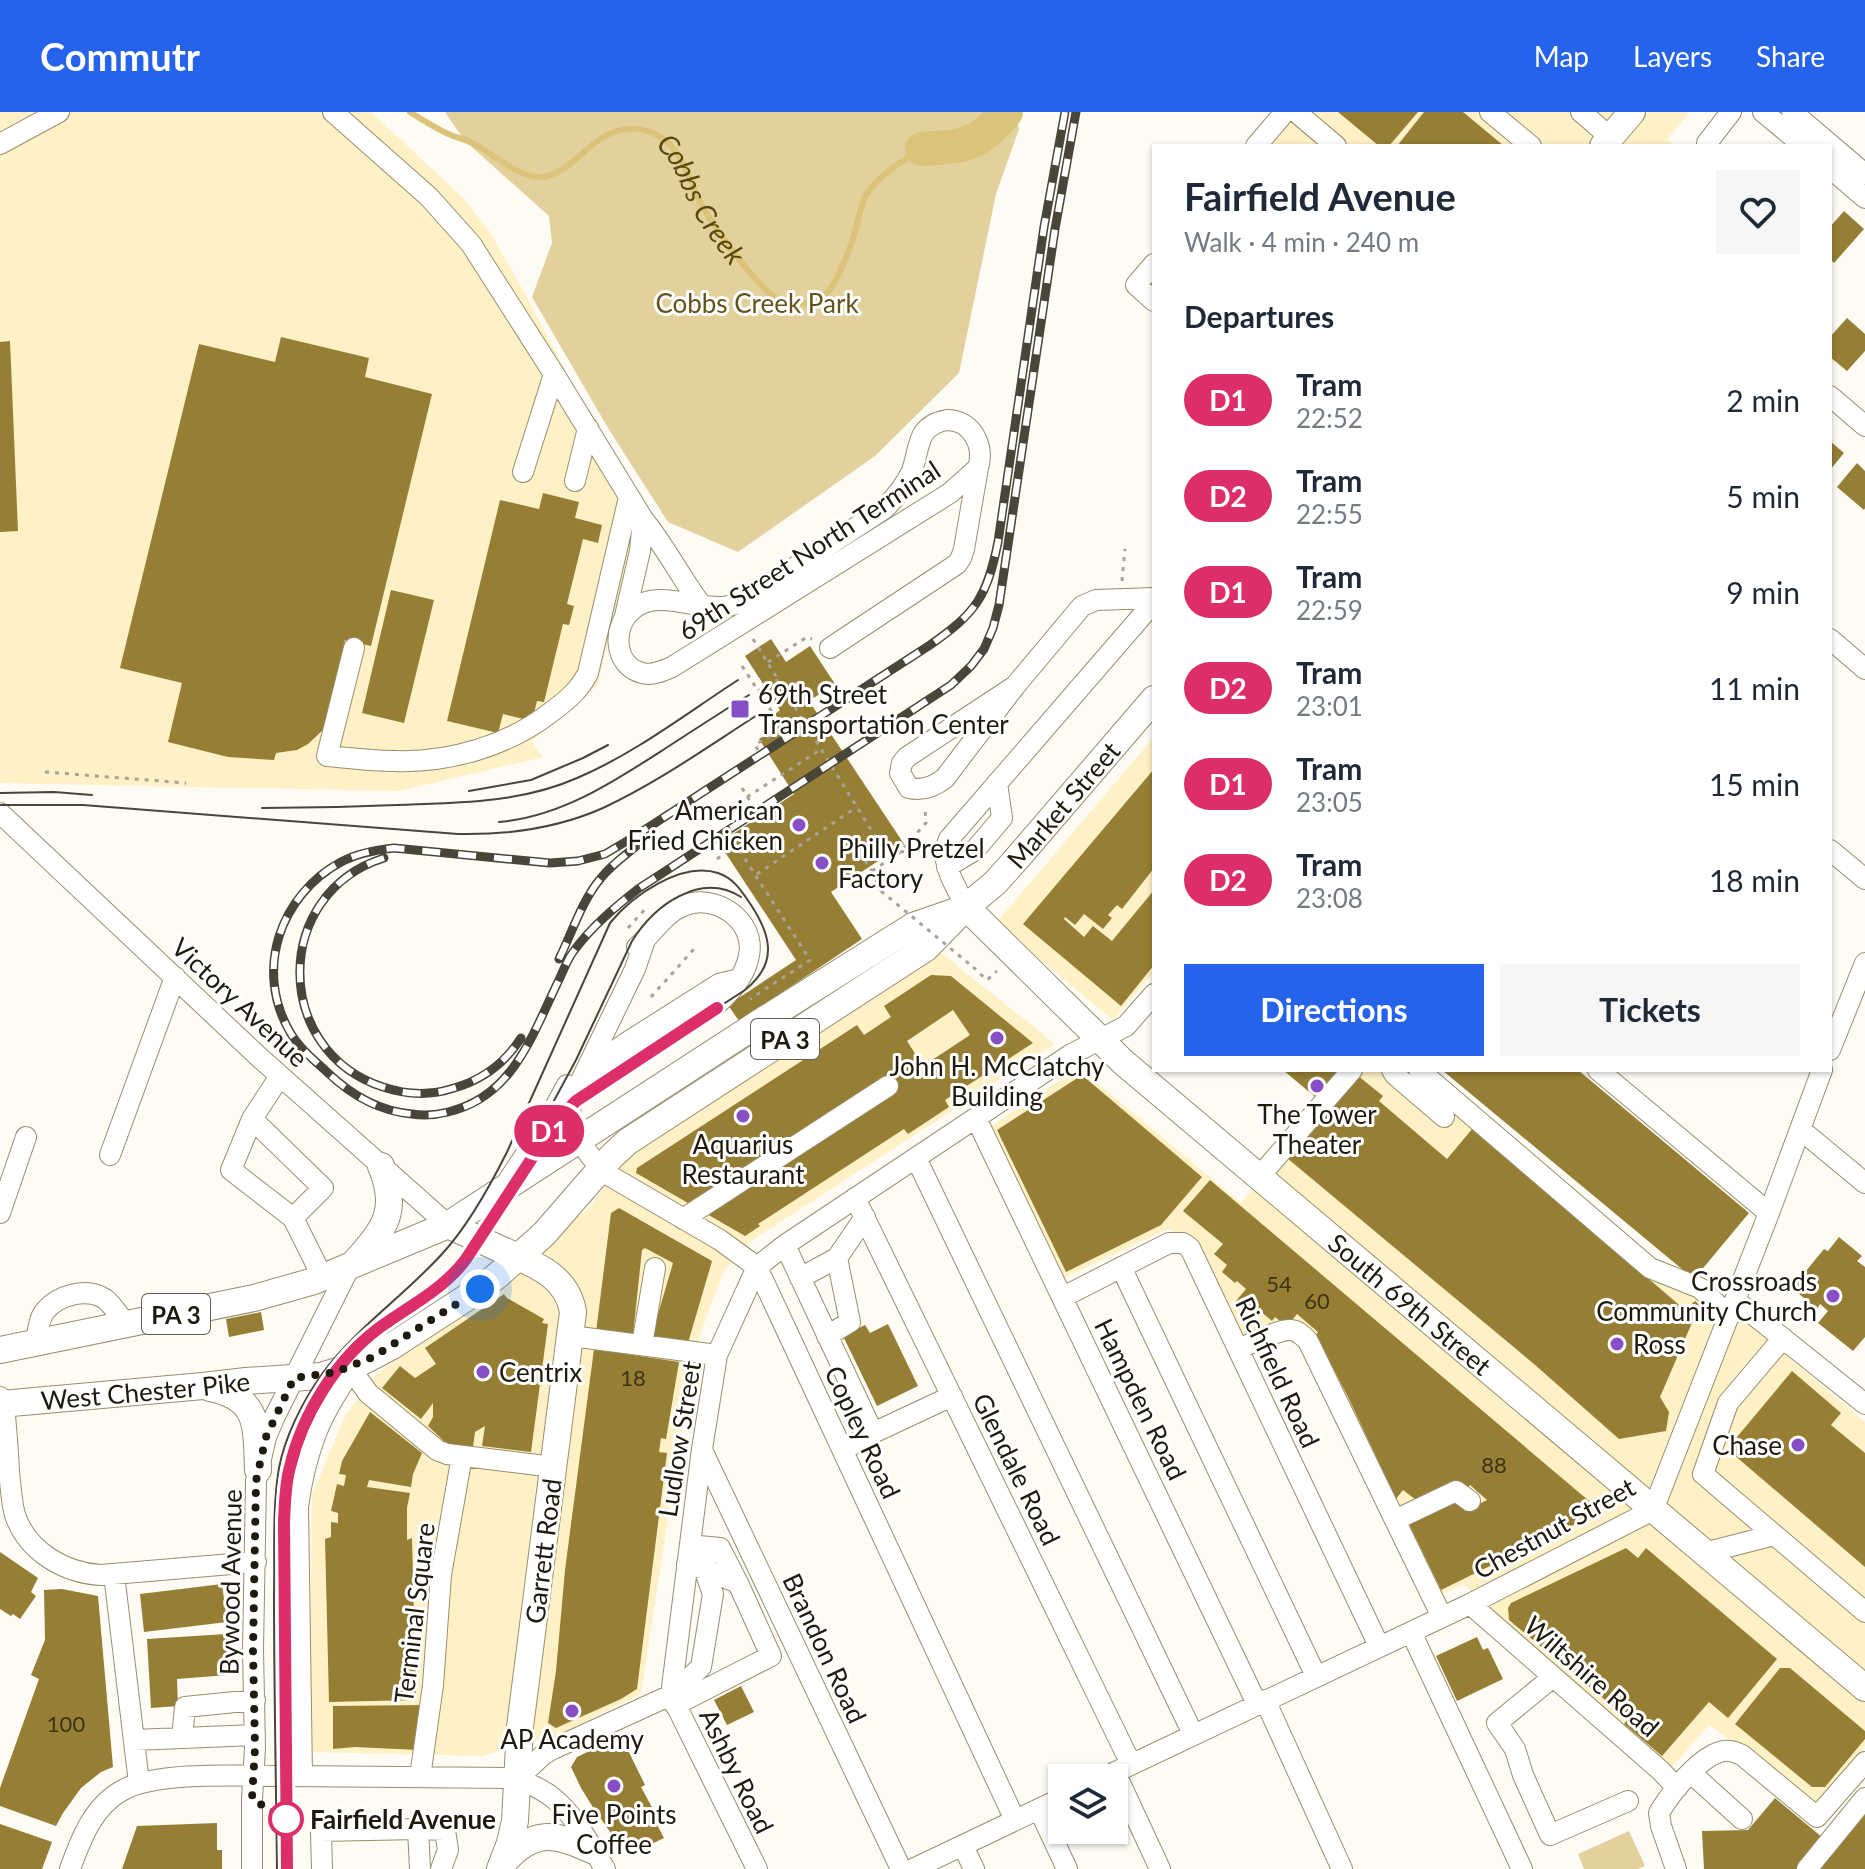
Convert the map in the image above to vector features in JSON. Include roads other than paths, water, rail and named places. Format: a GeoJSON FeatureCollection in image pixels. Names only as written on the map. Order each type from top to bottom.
{"type":"FeatureCollection","features":[{"type":"Feature","properties":{"kind":"main road"},"geometry":{"type":"LineString","coordinates":[[1607,142],[1632,112]]}},
{"type":"Feature","properties":{"kind":"main road","name":"Market Street"},"geometry":{"type":"LineString","coordinates":[[600,1168],[635,1136],[926,948],[966,907],[995,883],[1152,701]]}},
{"type":"Feature","properties":{"kind":"main road","name":"Market Street"},"geometry":{"type":"LineString","coordinates":[[580,1139],[913,926],[966,907]]}},
{"type":"Feature","properties":{"kind":"main road","name":"South 69th Street"},"geometry":{"type":"LineString","coordinates":[[966,907],[1123,1062],[1865,1688]]}},
{"type":"Feature","properties":{"kind":"main road","name":"PA 3"},"geometry":{"type":"LineString","coordinates":[[0,1350],[254,1298],[323,1278],[448,1225],[580,1139]]}},
{"type":"Feature","properties":{"kind":"main road"},"geometry":{"type":"LineString","coordinates":[[349,1268],[376,1238],[388,1213],[388,1183],[381,1166]]}},
{"type":"Feature","properties":{"kind":"main road","name":"West Chester Pike"},"geometry":{"type":"LineString","coordinates":[[1,1401],[321,1376],[354,1366],[392,1346],[480,1289],[544,1234],[600,1168]]}},
{"type":"Feature","properties":{"kind":"main road","name":"Garrett Road"},"geometry":{"type":"LineString","coordinates":[[448,1225],[541,1267],[568,1294],[573,1312],[520,1727],[515,1821],[501,1867]]}},
{"type":"Feature","properties":{"kind":"main road"},"geometry":{"type":"LineString","coordinates":[[203,1386],[233,1394],[249,1409],[256,1427],[258,1470]]}},
{"type":"Feature","properties":{"kind":"main road"},"geometry":{"type":"LineString","coordinates":[[501,1867],[515,1850],[540,1837],[558,1837],[600,1860]]}},
{"type":"Feature","properties":{"kind":"street"},"geometry":{"type":"LineString","coordinates":[[0,144],[59,112]]}},
{"type":"Feature","properties":{"kind":"street"},"geometry":{"type":"LineString","coordinates":[[333,112],[429,197],[484,262],[629,497],[702,606]]}},
{"type":"Feature","properties":{"kind":"street"},"geometry":{"type":"LineString","coordinates":[[1258,144],[1285,112]]}},
{"type":"Feature","properties":{"kind":"street"},"geometry":{"type":"LineString","coordinates":[[1296,112],[1334,144]]}},
{"type":"Feature","properties":{"kind":"street"},"geometry":{"type":"LineString","coordinates":[[1490,112],[1529,144]]}},
{"type":"Feature","properties":{"kind":"street"},"geometry":{"type":"LineString","coordinates":[[1581,112],[1607,142]]}},
{"type":"Feature","properties":{"kind":"street"},"geometry":{"type":"LineString","coordinates":[[1707,143],[1731,112]]}},
{"type":"Feature","properties":{"kind":"street"},"geometry":{"type":"LineString","coordinates":[[1763,112],[1802,144]]}},
{"type":"Feature","properties":{"kind":"street"},"geometry":{"type":"LineString","coordinates":[[1792,112],[1830,144]]}},
{"type":"Feature","properties":{"kind":"street"},"geometry":{"type":"LineString","coordinates":[[1832,146],[1865,174]]}},
{"type":"Feature","properties":{"kind":"street"},"geometry":{"type":"LineString","coordinates":[[1832,170],[1865,198]]}},
{"type":"Feature","properties":{"kind":"street"},"geometry":{"type":"LineString","coordinates":[[1152,266],[1136,285],[1152,299]]}},
{"type":"Feature","properties":{"kind":"street"},"geometry":{"type":"LineString","coordinates":[[523,472],[554,374]]}},
{"type":"Feature","properties":{"kind":"street"},"geometry":{"type":"LineString","coordinates":[[1832,398],[1865,426]]}},
{"type":"Feature","properties":{"kind":"street","name":"69th Street North Terminal"},"geometry":{"type":"LineString","coordinates":[[956,420],[971,431],[980,451],[978,468],[950,493],[672,667],[644,674],[637,672],[625,660],[618,646],[619,630],[625,616],[639,604],[656,600],[722,607],[737,604],[884,509],[910,475],[918,440],[939,422],[956,420]]}},
{"type":"Feature","properties":{"kind":"street"},"geometry":{"type":"LineString","coordinates":[[575,481],[588,428]]}},
{"type":"Feature","properties":{"kind":"street"},"geometry":{"type":"LineString","coordinates":[[830,648],[957,564],[964,549],[978,468]]}},
{"type":"Feature","properties":{"kind":"street"},"geometry":{"type":"LineString","coordinates":[[354,648],[327,756],[396,762],[424,760],[468,752],[522,733],[578,690],[588,673],[629,497]]}},
{"type":"Feature","properties":{"kind":"street"},"geometry":{"type":"LineString","coordinates":[[625,616],[640,551],[643,519]]}},
{"type":"Feature","properties":{"kind":"street"},"geometry":{"type":"LineString","coordinates":[[1015,686],[907,757],[900,773],[909,788],[923,789],[945,778],[1015,686],[1082,606],[1096,600],[1152,600]]}},
{"type":"Feature","properties":{"kind":"street"},"geometry":{"type":"LineString","coordinates":[[966,907],[946,858],[955,830],[1152,602]]}},
{"type":"Feature","properties":{"kind":"street"},"geometry":{"type":"LineString","coordinates":[[1832,641],[1865,669]]}},
{"type":"Feature","properties":{"kind":"street","name":"Victory Avenue"},"geometry":{"type":"LineString","coordinates":[[1,814],[280,1076],[448,1225]]}},
{"type":"Feature","properties":{"kind":"street"},"geometry":{"type":"LineString","coordinates":[[1832,852],[1865,879]]}},
{"type":"Feature","properties":{"kind":"street"},"geometry":{"type":"LineString","coordinates":[[502,1190],[560,1099],[627,955],[664,918],[682,906],[701,902],[720,905],[735,916],[750,943],[749,959],[739,979],[719,984],[613,1052],[572,1099]]}},
{"type":"Feature","properties":{"kind":"street"},"geometry":{"type":"LineString","coordinates":[[580,1139],[570,1114],[572,1099],[639,960],[645,940]]}},
{"type":"Feature","properties":{"kind":"street"},"geometry":{"type":"LineString","coordinates":[[1832,1045],[1865,964]]}},
{"type":"Feature","properties":{"kind":"street"},"geometry":{"type":"LineString","coordinates":[[110,1155],[175,977]]}},
{"type":"Feature","properties":{"kind":"street","name":"Ludlow Street"},"geometry":{"type":"LineString","coordinates":[[673,1700],[697,1556],[702,1449],[717,1355],[757,1267],[785,1245],[1070,1055],[1126,1026],[1152,996]]}},
{"type":"Feature","properties":{"kind":"street"},"geometry":{"type":"LineString","coordinates":[[1259,1177],[1350,1072]]}},
{"type":"Feature","properties":{"kind":"street"},"geometry":{"type":"LineString","coordinates":[[1393,1072],[1444,1117]]}},
{"type":"Feature","properties":{"kind":"street"},"geometry":{"type":"LineString","coordinates":[[1421,1072],[1650,1268],[1700,1288],[1783,1338],[1865,1404]]}},
{"type":"Feature","properties":{"kind":"street"},"geometry":{"type":"LineString","coordinates":[[1600,1072],[1769,1213]]}},
{"type":"Feature","properties":{"kind":"street","name":"Chestnut Street"},"geometry":{"type":"LineString","coordinates":[[1128,1765],[1470,1604],[1653,1510],[1801,1130],[1820,1072]]}},
{"type":"Feature","properties":{"kind":"street"},"geometry":{"type":"LineString","coordinates":[[280,1076],[252,1119],[231,1170],[293,1218],[323,1278]]}},
{"type":"Feature","properties":{"kind":"street"},"geometry":{"type":"LineString","coordinates":[[683,1219],[888,1086]]}},
{"type":"Feature","properties":{"kind":"street","name":"Hampden Road"},"geometry":{"type":"LineString","coordinates":[[976,1118],[1342,1869]]}},
{"type":"Feature","properties":{"kind":"street"},"geometry":{"type":"LineString","coordinates":[[252,1119],[323,1188],[293,1218]]}},
{"type":"Feature","properties":{"kind":"street"},"geometry":{"type":"LineString","coordinates":[[1801,1130],[1865,1183]]}},
{"type":"Feature","properties":{"kind":"street"},"geometry":{"type":"LineString","coordinates":[[0,1213],[26,1137]]}},
{"type":"Feature","properties":{"kind":"street","name":"Copley Road"},"geometry":{"type":"LineString","coordinates":[[580,1139],[600,1168],[623,1185],[720,1240],[757,1267],[1015,1820]]}},
{"type":"Feature","properties":{"kind":"street"},"geometry":{"type":"LineString","coordinates":[[916,1158],[1193,1734]]}},
{"type":"Feature","properties":{"kind":"street","name":"Glendale Road"},"geometry":{"type":"LineString","coordinates":[[855,1198],[952,1396],[1113,1764]]}},
{"type":"Feature","properties":{"kind":"street"},"geometry":{"type":"LineString","coordinates":[[800,1278],[837,1258],[865,1217]]}},
{"type":"Feature","properties":{"kind":"street","name":"Richfield Road"},"geometry":{"type":"LineString","coordinates":[[1063,1297],[1169,1243],[1183,1243],[1190,1248],[1379,1646]]}},
{"type":"Feature","properties":{"kind":"street"},"geometry":{"type":"LineString","coordinates":[[785,1245],[873,1433]]}},
{"type":"Feature","properties":{"kind":"street"},"geometry":{"type":"LineString","coordinates":[[827,1336],[850,1322],[837,1258]]}},
{"type":"Feature","properties":{"kind":"street"},"geometry":{"type":"LineString","coordinates":[[1121,1267],[1316,1676]]}},
{"type":"Feature","properties":{"kind":"street","name":"Bywood Avenue"},"geometry":{"type":"LineString","coordinates":[[252,1869],[255,1508],[258,1470],[266,1437],[349,1268]]}},
{"type":"Feature","properties":{"kind":"street"},"geometry":{"type":"LineString","coordinates":[[642,1345],[655,1268]]}},
{"type":"Feature","properties":{"kind":"street"},"geometry":{"type":"LineString","coordinates":[[36,1342],[40,1321],[46,1310],[61,1298],[78,1293],[104,1298],[126,1324]]}},
{"type":"Feature","properties":{"kind":"street"},"geometry":{"type":"LineString","coordinates":[[1238,1349],[1284,1331],[1293,1330],[1308,1341],[1442,1617]]}},
{"type":"Feature","properties":{"kind":"street"},"geometry":{"type":"LineString","coordinates":[[571,1336],[717,1355]]}},
{"type":"Feature","properties":{"kind":"street"},"geometry":{"type":"LineString","coordinates":[[1783,1338],[1728,1403],[1703,1474],[1865,1612]]}},
{"type":"Feature","properties":{"kind":"street"},"geometry":{"type":"LineString","coordinates":[[354,1366],[358,1379],[368,1393],[437,1450],[554,1467]]}},
{"type":"Feature","properties":{"kind":"street"},"geometry":{"type":"LineString","coordinates":[[302,1776],[298,1507],[301,1483],[314,1436],[354,1366]]}},
{"type":"Feature","properties":{"kind":"street"},"geometry":{"type":"LineString","coordinates":[[843,1450],[952,1396]]}},
{"type":"Feature","properties":{"kind":"street"},"geometry":{"type":"LineString","coordinates":[[1,1401],[14,1513],[35,1547],[60,1565],[87,1574],[114,1574],[256,1562]]}},
{"type":"Feature","properties":{"kind":"street","name":"Brandon Road"},"geometry":{"type":"LineString","coordinates":[[702,1449],[901,1869]]}},
{"type":"Feature","properties":{"kind":"street","name":"Terminal Square"},"geometry":{"type":"LineString","coordinates":[[420,1777],[433,1685],[441,1575],[462,1456]]}},
{"type":"Feature","properties":{"kind":"street"},"geometry":{"type":"LineString","coordinates":[[1395,1520],[1456,1491],[1470,1501]]}},
{"type":"Feature","properties":{"kind":"street"},"geometry":{"type":"LineString","coordinates":[[1704,1553],[1774,1535]]}},
{"type":"Feature","properties":{"kind":"street"},"geometry":{"type":"LineString","coordinates":[[518,1778],[553,1749],[673,1700],[771,1656],[720,1548],[697,1556],[713,1594],[701,1667],[673,1700]]}},
{"type":"Feature","properties":{"kind":"street"},"geometry":{"type":"LineString","coordinates":[[114,1574],[139,1783]]}},
{"type":"Feature","properties":{"kind":"street","name":"Wiltshire Road"},"geometry":{"type":"LineString","coordinates":[[1470,1604],[1661,1771],[1684,1780],[1742,1819]]}},
{"type":"Feature","properties":{"kind":"street"},"geometry":{"type":"LineString","coordinates":[[1411,1632],[1522,1869]]}},
{"type":"Feature","properties":{"kind":"street"},"geometry":{"type":"LineString","coordinates":[[1553,1677],[1497,1723],[1515,1749],[1550,1835],[1628,1801]]}},
{"type":"Feature","properties":{"kind":"street"},"geometry":{"type":"LineString","coordinates":[[182,1738],[185,1707],[255,1700]]}},
{"type":"Feature","properties":{"kind":"street","name":"Ashby Road"},"geometry":{"type":"LineString","coordinates":[[673,1700],[757,1869]]}},
{"type":"Feature","properties":{"kind":"street"},"geometry":{"type":"LineString","coordinates":[[134,1740],[255,1735]]}},
{"type":"Feature","properties":{"kind":"street"},"geometry":{"type":"LineString","coordinates":[[1676,1869],[1659,1813],[1684,1780],[1718,1752],[1734,1751],[1742,1755],[1817,1817],[1865,1762]]}},
{"type":"Feature","properties":{"kind":"street"},"geometry":{"type":"LineString","coordinates":[[70,1869],[83,1834],[108,1800],[139,1783],[180,1777],[518,1778],[552,1797],[562,1807],[600,1860]]}},
{"type":"Feature","properties":{"kind":"street","name":"Glendale Road"},"geometry":{"type":"LineString","coordinates":[[1128,1798],[1160,1869]]}},
{"type":"Feature","properties":{"kind":"street"},"geometry":{"type":"LineString","coordinates":[[1807,1869],[1865,1798]]}},
{"type":"Feature","properties":{"kind":"street"},"geometry":{"type":"LineString","coordinates":[[913,1869],[1048,1805]]}},
{"type":"Feature","properties":{"kind":"street"},"geometry":{"type":"LineString","coordinates":[[1039,1809],[1067,1869]]}},
{"type":"Feature","properties":{"kind":"street"},"geometry":{"type":"LineString","coordinates":[[418,1829],[420,1869]]}},
{"type":"Feature","properties":{"kind":"street"},"geometry":{"type":"LineString","coordinates":[[322,1869],[321,1831],[418,1829],[445,1830],[448,1850],[441,1869]]}},
{"type":"Feature","properties":{"kind":"street"},"geometry":{"type":"LineString","coordinates":[[963,1846],[974,1869]]}},
{"type":"Feature","properties":{"kind":"waterway","name":"Cobbs Creek"},"geometry":{"type":"LineString","coordinates":[[410,112],[442,131],[478,146],[513,169],[540,177],[552,175],[603,137],[615,132],[634,129],[654,133],[678,155],[704,210],[747,269],[769,293],[793,303],[815,301],[826,294],[848,253],[866,195],[884,175],[922,149]]}},
{"type":"Feature","properties":{"kind":"waterway","name":"Cobbs Creek"},"geometry":{"type":"LineString","coordinates":[[922,149],[969,142],[987,132],[1006,112]]}},
{"type":"Feature","properties":{"kind":"tram line"},"geometry":{"type":"LineString","coordinates":[[262,808],[466,802],[534,792],[577,778],[619,757],[738,680]]}},
{"type":"Feature","properties":{"kind":"tram line"},"geometry":{"type":"LineString","coordinates":[[499,822],[544,813],[587,796],[749,695]]}},
{"type":"Feature","properties":{"kind":"tram line"},"geometry":{"type":"LineString","coordinates":[[0,805],[83,805],[458,834],[514,831],[568,821],[624,798],[762,712]]}},
{"type":"Feature","properties":{"kind":"tram line"},"geometry":{"type":"LineString","coordinates":[[469,791],[531,780],[608,745]]}},
{"type":"Feature","properties":{"kind":"tram line"},"geometry":{"type":"LineString","coordinates":[[0,793],[92,795]]}},
{"type":"Feature","properties":{"kind":"tram line"},"geometry":{"type":"LineString","coordinates":[[277,1869],[275,1516],[279,1468],[296,1419],[315,1384],[335,1357],[442,1254],[478,1205],[507,1152],[610,923],[644,892],[673,876],[704,871],[723,875],[746,898],[757,914],[766,937],[767,959],[756,980],[569,1107],[555,1123],[458,1269],[431,1294],[363,1341],[335,1372],[303,1427],[288,1473],[284,1522],[286,1869]]}},
{"type":"Feature","properties":{"kind":"tram line"},"geometry":{"type":"LineString","coordinates":[[537,1132],[641,928],[665,905],[694,890],[725,890],[741,897]]}},
{"type":"Feature","properties":{"kind":"tram line","name":"D1"},"geometry":{"type":"LineString","coordinates":[[287,1869],[284,1522],[289,1469],[308,1417],[336,1372],[366,1339],[451,1277],[569,1107],[717,1008]]}},
{"type":"Feature","properties":{"kind":"railway"},"geometry":{"type":"LineString","coordinates":[[1065,112],[1044,227],[998,542],[984,590],[969,613],[930,645],[605,854],[578,861],[550,863],[394,848],[354,856],[320,876],[302,894],[279,936],[274,960],[274,984],[279,1008],[294,1038],[346,1088],[376,1105],[421,1115],[448,1112],[488,1093],[517,1063],[573,952],[612,911],[638,889],[951,685],[984,649],[999,605],[1055,229],[1076,112]]}},
{"type":"Feature","properties":{"kind":"railway"},"geometry":{"type":"LineString","coordinates":[[559,959],[594,887],[610,868],[640,843]]}},
{"type":"Feature","properties":{"kind":"railway"},"geometry":{"type":"LineString","coordinates":[[384,858],[347,876],[321,903],[305,936],[300,972],[305,1008],[321,1041],[347,1068],[383,1087],[418,1094],[445,1091],[474,1080],[500,1063],[521,1038]]}},
{"type":"Feature","properties":{"kind":"place","name":"69th Street Transportation Center"},"geometry":{"type":"Point","coordinates":[740,709]}},
{"type":"Feature","properties":{"kind":"place","name":"American Fried Chicken"},"geometry":{"type":"Point","coordinates":[799,825]}},
{"type":"Feature","properties":{"kind":"place","name":"Philly Pretzel Factory"},"geometry":{"type":"Point","coordinates":[822,863]}},
{"type":"Feature","properties":{"kind":"place","name":"John H. McClatchy Building"},"geometry":{"type":"Point","coordinates":[997,1038]}},
{"type":"Feature","properties":{"kind":"place","name":"The Tower Theater"},"geometry":{"type":"Point","coordinates":[1317,1086]}},
{"type":"Feature","properties":{"kind":"place","name":"Aquarius Restaurant"},"geometry":{"type":"Point","coordinates":[743,1116]}},
{"type":"Feature","properties":{"kind":"place","name":"Crossroads Community Church"},"geometry":{"type":"Point","coordinates":[1833,1296]}},
{"type":"Feature","properties":{"kind":"place","name":"Ross"},"geometry":{"type":"Point","coordinates":[1617,1344]}},
{"type":"Feature","properties":{"kind":"place","name":"Centrix"},"geometry":{"type":"Point","coordinates":[483,1372]}},
{"type":"Feature","properties":{"kind":"place","name":"Chase"},"geometry":{"type":"Point","coordinates":[1798,1445]}},
{"type":"Feature","properties":{"kind":"place","name":"AP Academy"},"geometry":{"type":"Point","coordinates":[572,1711]}},
{"type":"Feature","properties":{"kind":"place","name":"Five Points Coffee"},"geometry":{"type":"Point","coordinates":[614,1786]}},
{"type":"Feature","properties":{"kind":"place","name":"Fairfield Avenue"},"geometry":{"type":"Point","coordinates":[286,1819]}},
{"type":"Feature","properties":{"kind":"park label","name":"Cobbs Creek Park"},"geometry":{"type":"Point","coordinates":[757,303]}}]}
